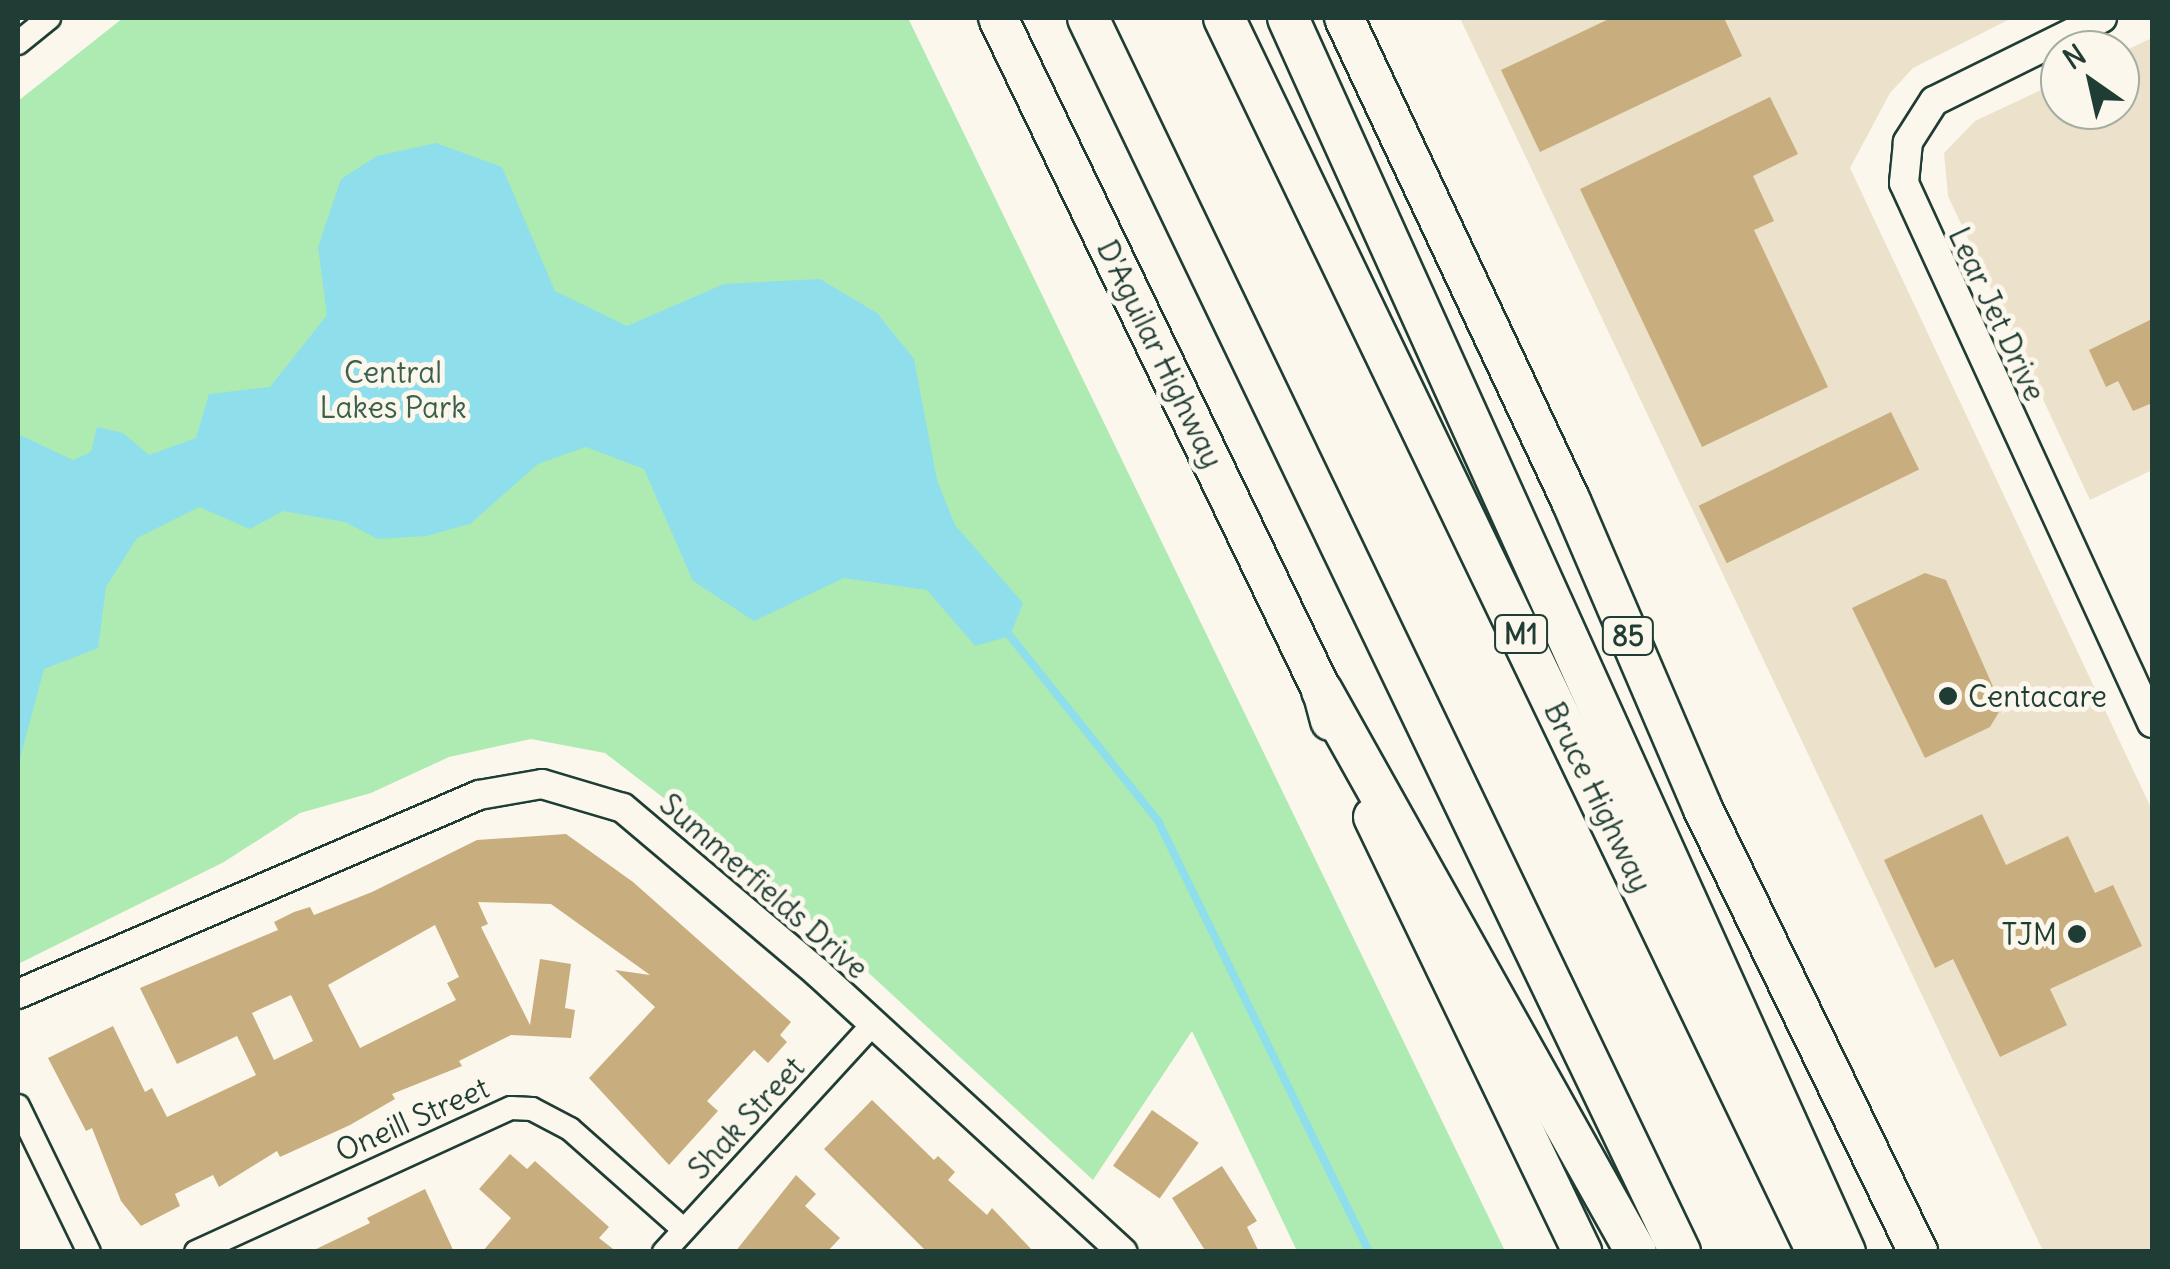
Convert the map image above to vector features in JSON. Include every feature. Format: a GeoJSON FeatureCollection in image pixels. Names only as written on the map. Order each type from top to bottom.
{"type":"FeatureCollection","features":[{"type":"Feature","properties":{"kind":"highway","name":"D'Aguilar Highway"},"geometry":{"type":"LineString","coordinates":[[998,18],[1322,691],[1334,736],[1582,1252]]}},
{"type":"Feature","properties":{"kind":"highway"},"geometry":{"type":"LineString","coordinates":[[1088,18],[1680,1252]]}},
{"type":"Feature","properties":{"kind":"highway","name":"Bruce Highway"},"geometry":{"type":"LineString","coordinates":[[1224,18],[1817,1252]]}},
{"type":"Feature","properties":{"kind":"highway"},"geometry":{"type":"LineString","coordinates":[[1288,18],[1845,1252]]}},
{"type":"Feature","properties":{"kind":"highway","name":"85"},"geometry":{"type":"LineString","coordinates":[[1344,18],[1563,483],[1702,807],[1918,1252]]}},
{"type":"Feature","properties":{"kind":"highway"},"geometry":{"type":"LineString","coordinates":[[1322,691],[1636,1252]]}},
{"type":"Feature","properties":{"kind":"street"},"geometry":{"type":"LineString","coordinates":[[18,43],[50,18]]}},
{"type":"Feature","properties":{"kind":"street","name":"Lear Jet Drive"},"geometry":{"type":"LineString","coordinates":[[2102,18],[1934,101],[1908,142],[1904,184],[2152,723]]}},
{"type":"Feature","properties":{"kind":"street","name":"Summerfields Drive"},"geometry":{"type":"LineString","coordinates":[[18,994],[479,795],[542,784],[623,808],[873,1024],[1122,1252]]}},
{"type":"Feature","properties":{"kind":"street","name":"Shak Street"},"geometry":{"type":"LineString","coordinates":[[664,1252],[873,1024]]}},
{"type":"Feature","properties":{"kind":"street"},"geometry":{"type":"LineString","coordinates":[[18,1106],[88,1252]]}},
{"type":"Feature","properties":{"kind":"street","name":"Oneill Street"},"geometry":{"type":"LineString","coordinates":[[196,1252],[511,1108],[532,1108],[570,1129],[684,1230]]}},
{"type":"Feature","properties":{"kind":"shaded area"},"geometry":{"type":"Polygon","coordinates":[[[1460,18],[2012,18],[1913,68],[1890,93],[1850,168],[2152,810],[2152,1251],[2043,1251],[1460,18]]]}},
{"type":"Feature","properties":{"kind":"shaded area"},"geometry":{"type":"Polygon","coordinates":[[[2152,38],[2152,470],[2090,500],[1948,196],[1944,153],[1975,121],[2040,90],[2040,130],[2140,130],[2140,44],[2152,38]]]}},
{"type":"Feature","properties":{"kind":"green space","name":"Central Lakes Park"},"geometry":{"type":"Polygon","coordinates":[[[123,18],[908,18],[1505,1251],[1297,1251],[1192,1031],[1093,1180],[755,868],[605,753],[531,739],[449,757],[371,793],[300,813],[224,862],[18,964],[18,101],[123,18]]]}},
{"type":"Feature","properties":{"kind":"water"},"geometry":{"type":"Polygon","coordinates":[[[436,143],[502,167],[555,291],[627,326],[724,284],[820,279],[877,313],[914,359],[937,480],[955,525],[1023,603],[1010,636],[975,646],[927,590],[844,578],[754,621],[693,581],[644,469],[586,447],[538,464],[470,524],[426,536],[378,539],[345,522],[283,511],[250,529],[199,507],[137,538],[106,587],[98,648],[44,669],[18,766],[18,434],[73,460],[91,452],[97,427],[123,433],[149,455],[196,438],[209,394],[270,387],[327,315],[318,247],[341,179],[377,156],[436,143]]]}},
{"type":"Feature","properties":{"kind":"building"},"geometry":{"type":"Polygon","coordinates":[[[1611,18],[1724,18],[1742,56],[1540,152],[1501,70],[1611,18]]]}},
{"type":"Feature","properties":{"kind":"building"},"geometry":{"type":"Polygon","coordinates":[[[1770,97],[1798,154],[1753,176],[1774,221],[1754,230],[1828,387],[1702,447],[1580,189],[1770,97]]]}},
{"type":"Feature","properties":{"kind":"building"},"geometry":{"type":"Polygon","coordinates":[[[2152,319],[2152,403],[2133,411],[2118,381],[2106,387],[2089,350],[2152,319]]]}},
{"type":"Feature","properties":{"kind":"building"},"geometry":{"type":"Polygon","coordinates":[[[1891,412],[1919,470],[1727,563],[1699,506],[1891,412]]]}},
{"type":"Feature","properties":{"kind":"building"},"geometry":{"type":"Polygon","coordinates":[[[1925,573],[1946,580],[2002,707],[1990,727],[1925,758],[1852,608],[1925,573]]]}},
{"type":"Feature","properties":{"kind":"building"},"geometry":{"type":"Polygon","coordinates":[[[1982,814],[2006,865],[2068,836],[2095,893],[2113,885],[2142,946],[2050,989],[2067,1025],[2000,1057],[1953,959],[1935,968],[1884,860],[1982,814]]]}},
{"type":"Feature","properties":{"kind":"building"},"geometry":{"type":"Polygon","coordinates":[[[566,834],[633,882],[791,1022],[780,1035],[787,1042],[768,1063],[754,1050],[707,1101],[718,1111],[669,1165],[589,1078],[655,1007],[615,970],[650,975],[551,904],[478,902],[488,924],[481,927],[530,1025],[540,959],[571,964],[565,1008],[575,1010],[571,1038],[511,1035],[459,1061],[462,1066],[392,1094],[395,1099],[350,1125],[280,1157],[277,1151],[219,1187],[213,1175],[175,1194],[180,1206],[141,1226],[121,1201],[92,1128],[86,1131],[48,1058],[113,1026],[145,1092],[152,1088],[167,1117],[256,1075],[237,1036],[177,1064],[140,988],[278,930],[274,922],[294,912],[310,907],[314,915],[372,892],[477,840],[566,834]],[[435,925],[328,985],[360,1048],[456,1000],[447,983],[459,977],[435,925]],[[291,995],[252,1013],[274,1060],[313,1041],[291,995]]]}},
{"type":"Feature","properties":{"kind":"building"},"geometry":{"type":"Polygon","coordinates":[[[872,1100],[934,1160],[938,1156],[955,1172],[948,1180],[987,1215],[992,1208],[1034,1252],[927,1252],[824,1149],[872,1100]]]}},
{"type":"Feature","properties":{"kind":"building"},"geometry":{"type":"Polygon","coordinates":[[[1152,1110],[1199,1143],[1160,1198],[1113,1166],[1152,1110]]]}},
{"type":"Feature","properties":{"kind":"building"},"geometry":{"type":"Polygon","coordinates":[[[510,1154],[527,1169],[535,1161],[609,1227],[599,1238],[617,1252],[482,1252],[511,1218],[479,1189],[510,1154]]]}},
{"type":"Feature","properties":{"kind":"building"},"geometry":{"type":"Polygon","coordinates":[[[1222,1166],[1257,1221],[1247,1227],[1259,1252],[1206,1252],[1172,1198],[1222,1166]]]}},
{"type":"Feature","properties":{"kind":"building"},"geometry":{"type":"Polygon","coordinates":[[[796,1175],[816,1194],[805,1206],[840,1238],[827,1252],[735,1252],[796,1175]]]}},
{"type":"Feature","properties":{"kind":"building"},"geometry":{"type":"Polygon","coordinates":[[[425,1189],[454,1252],[310,1252],[370,1223],[367,1218],[425,1189]]]}},
{"type":"Feature","properties":{"kind":"waterway"},"geometry":{"type":"LineString","coordinates":[[1010,636],[1158,821],[1369,1252]]}},
{"type":"Feature","properties":{"kind":"place","name":"Centacare"},"geometry":{"type":"Point","coordinates":[1948,696]}},
{"type":"Feature","properties":{"kind":"place","name":"TJM"},"geometry":{"type":"Point","coordinates":[2077,934]}}]}
